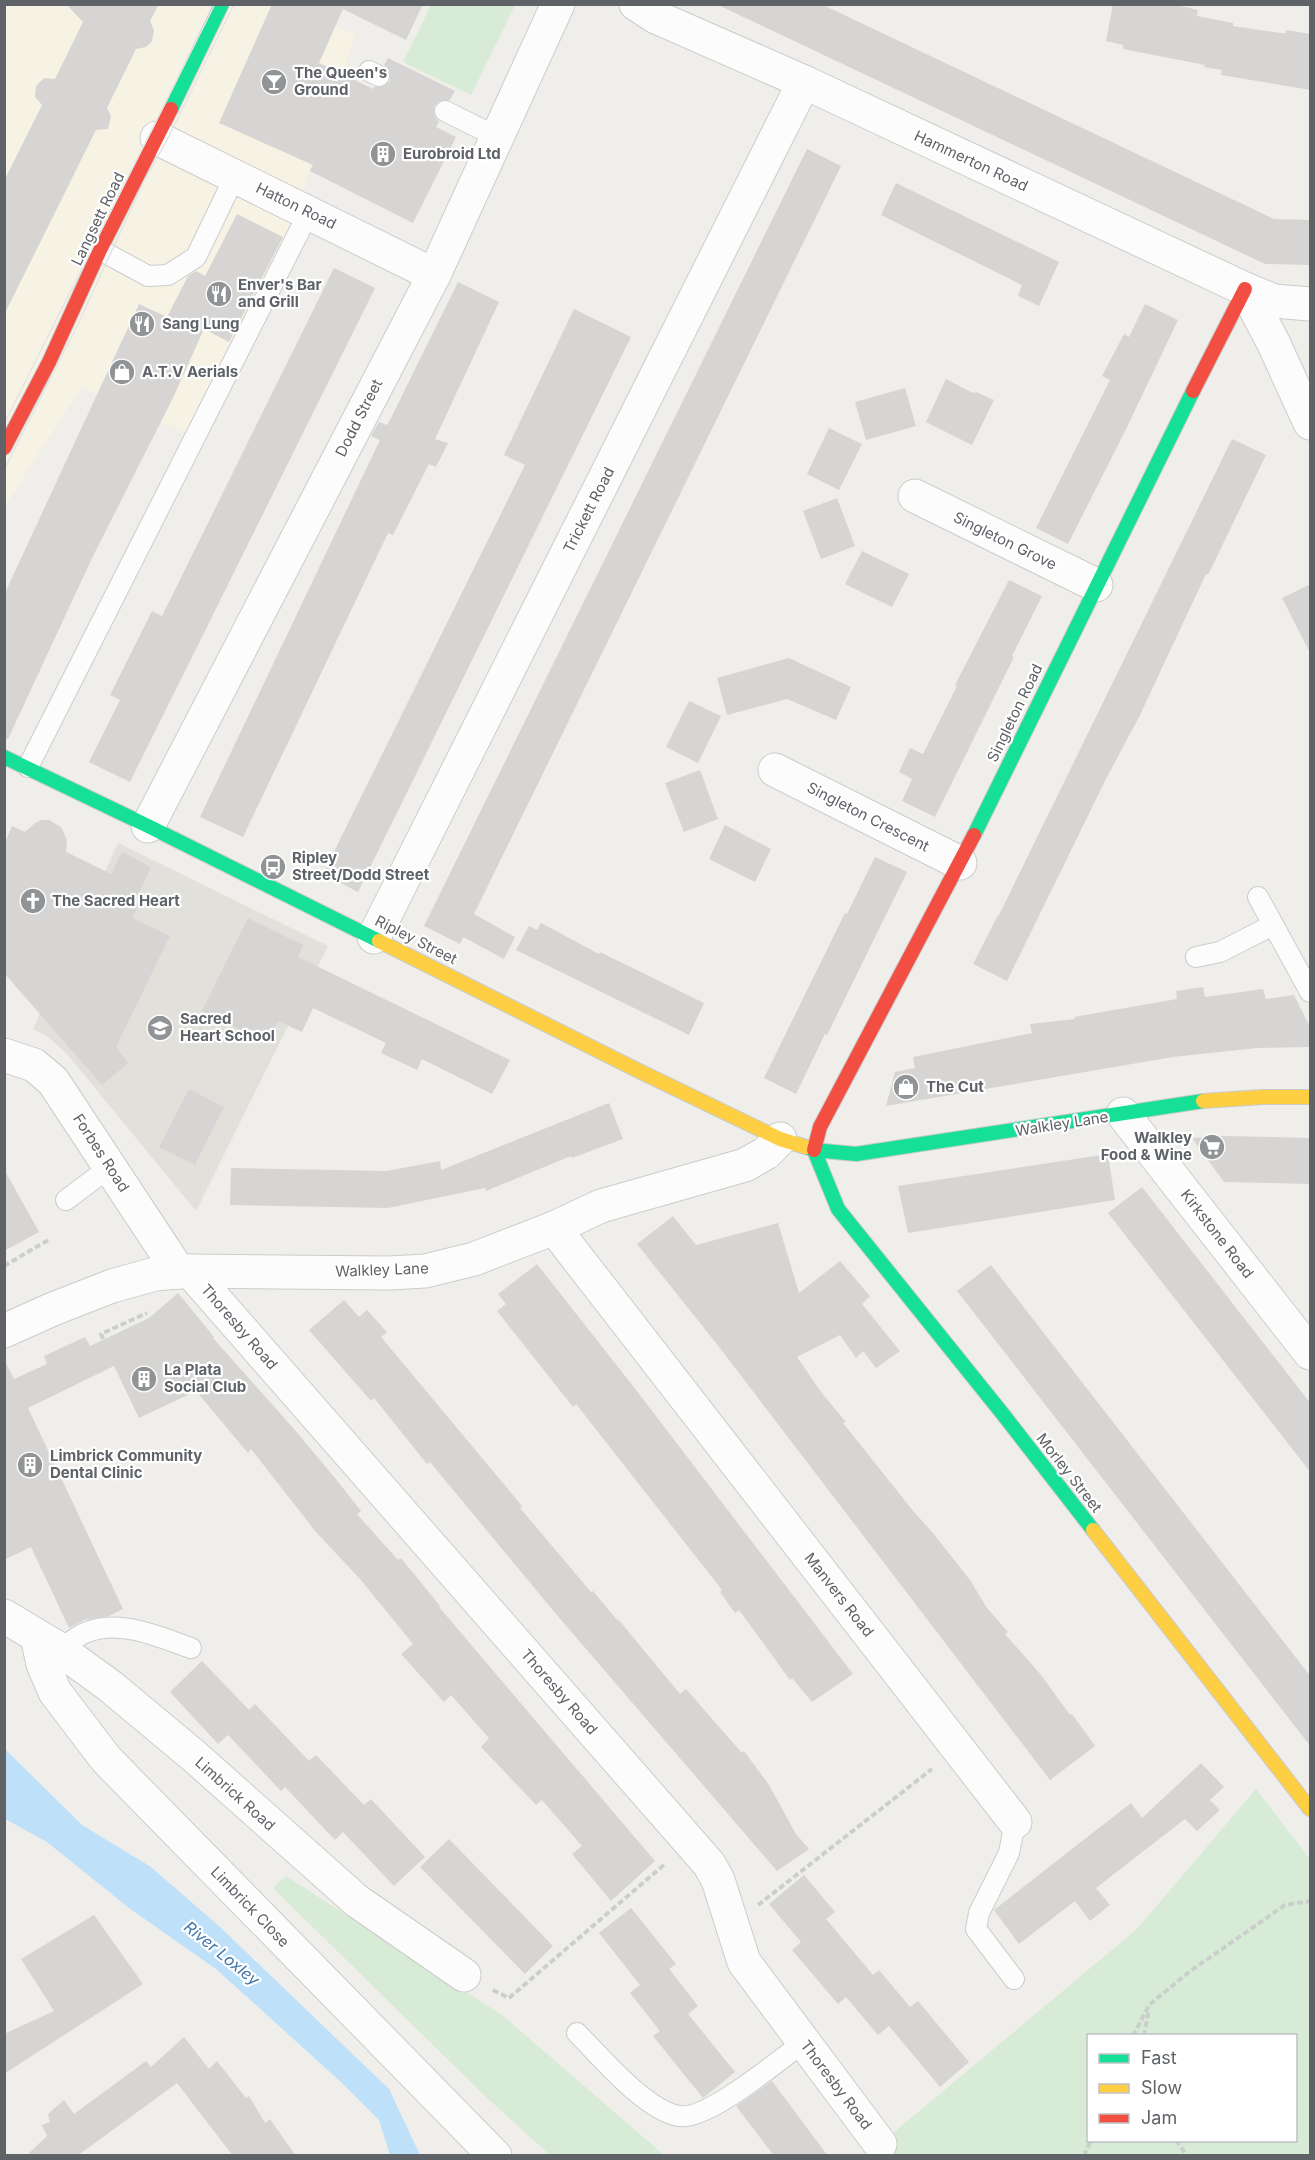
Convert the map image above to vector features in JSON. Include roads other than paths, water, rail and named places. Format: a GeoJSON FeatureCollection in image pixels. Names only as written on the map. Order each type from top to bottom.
{"type":"FeatureCollection","features":[{"type":"Feature","properties":{"kind":"street","name":"Langsett Road"},"geometry":{"type":"LineString","coordinates":[[4,448],[50,362],[100,250],[222,4]]}},
{"type":"Feature","properties":{"kind":"street","name":"Dodd Street"},"geometry":{"type":"LineString","coordinates":[[148,826],[434,275],[558,4]]}},
{"type":"Feature","properties":{"kind":"street","name":"Hammerton Road"},"geometry":{"type":"LineString","coordinates":[[636,4],[656,17],[804,82],[1245,290],[1274,301],[1311,304]]}},
{"type":"Feature","properties":{"kind":"street","name":"Trickett Road"},"geometry":{"type":"LineString","coordinates":[[374,937],[804,82]]}},
{"type":"Feature","properties":{"kind":"street","name":"Hatton Road"},"geometry":{"type":"LineString","coordinates":[[157,138],[434,275]]}},
{"type":"Feature","properties":{"kind":"street"},"geometry":{"type":"LineString","coordinates":[[1245,290],[1273,342],[1311,423]]}},
{"type":"Feature","properties":{"kind":"street","name":"Singleton Road"},"geometry":{"type":"LineString","coordinates":[[814,1150],[820,1127],[960,863],[1095,585],[1245,290]]}},
{"type":"Feature","properties":{"kind":"street","name":"Singleton Grove"},"geometry":{"type":"LineString","coordinates":[[915,496],[1095,585]]}},
{"type":"Feature","properties":{"kind":"street","name":"Ripley Street"},"geometry":{"type":"LineString","coordinates":[[4,757],[374,937],[639,1071],[780,1139],[814,1150]]}},
{"type":"Feature","properties":{"kind":"street","name":"Singleton Crescent"},"geometry":{"type":"LineString","coordinates":[[776,770],[960,863]]}},
{"type":"Feature","properties":{"kind":"street","name":"Forbes Road"},"geometry":{"type":"LineString","coordinates":[[4,1055],[34,1065],[53,1081],[110,1167],[185,1271]]}},
{"type":"Feature","properties":{"kind":"street","name":"Walkley Lane"},"geometry":{"type":"LineString","coordinates":[[814,1150],[856,1155],[1123,1114],[1164,1105],[1213,1100],[1311,1097]]}},
{"type":"Feature","properties":{"kind":"street","name":"Kirkstone Road"},"geometry":{"type":"LineString","coordinates":[[1123,1114],[1311,1353]]}},
{"type":"Feature","properties":{"kind":"street","name":"Walkley Lane"},"geometry":{"type":"LineString","coordinates":[[4,1331],[112,1286],[155,1274],[185,1271],[389,1273],[425,1271],[474,1258],[554,1228],[601,1206],[745,1165],[766,1153],[780,1139]]}},
{"type":"Feature","properties":{"kind":"street","name":"Morley Street"},"geometry":{"type":"LineString","coordinates":[[814,1150],[838,1209],[1009,1422],[1311,1809]]}},
{"type":"Feature","properties":{"kind":"street","name":"Manvers Road"},"geometry":{"type":"LineString","coordinates":[[554,1228],[1015,1822]]}},
{"type":"Feature","properties":{"kind":"street","name":"Thoresby Road"},"geometry":{"type":"LineString","coordinates":[[185,1271],[710,1864],[718,1880],[744,1962],[880,2144]]}},
{"type":"Feature","properties":{"kind":"street","name":"Limbrick Road"},"geometry":{"type":"LineString","coordinates":[[4,1616],[110,1686],[194,1756],[357,1901],[464,1975]]}},
{"type":"Feature","properties":{"kind":"street","name":"Limbrick Close"},"geometry":{"type":"LineString","coordinates":[[48,1643],[43,1664],[55,1692],[106,1759],[495,2156]]}},
{"type":"Feature","properties":{"kind":"lane"},"geometry":{"type":"LineString","coordinates":[[445,111],[497,137]]}},
{"type":"Feature","properties":{"kind":"lane"},"geometry":{"type":"LineString","coordinates":[[100,250],[148,276],[168,275],[196,257],[235,176]]}},
{"type":"Feature","properties":{"kind":"lane"},"geometry":{"type":"LineString","coordinates":[[28,767],[309,212]]}},
{"type":"Feature","properties":{"kind":"lane"},"geometry":{"type":"LineString","coordinates":[[1258,897],[1311,992]]}},
{"type":"Feature","properties":{"kind":"lane"},"geometry":{"type":"LineString","coordinates":[[1196,957],[1220,952],[1273,925]]}},
{"type":"Feature","properties":{"kind":"lane"},"geometry":{"type":"LineString","coordinates":[[66,1200],[110,1167]]}},
{"type":"Feature","properties":{"kind":"lane"},"geometry":{"type":"LineString","coordinates":[[48,1643],[111,1627],[141,1631],[191,1648]]}},
{"type":"Feature","properties":{"kind":"lane","name":"Manvers Road"},"geometry":{"type":"LineString","coordinates":[[1014,1979],[976,1929],[979,1913],[1010,1853],[1015,1822]]}},
{"type":"Feature","properties":{"kind":"lane"},"geometry":{"type":"LineString","coordinates":[[577,2033],[639,2094],[664,2112],[681,2117],[699,2113],[724,2100],[804,2042]]}},
{"type":"Feature","properties":{"kind":"water","name":"River Loxley"},"geometry":{"type":"Polygon","coordinates":[[[5,1749],[82,1825],[151,1867],[220,1927],[389,2089],[420,2155],[390,2155],[379,2120],[341,2082],[216,1969],[129,1908],[47,1842],[5,1819],[5,1749]]]}},
{"type":"Feature","properties":{"kind":"tram line"},"geometry":{"type":"LineString","coordinates":[[4,424],[215,4]]}},
{"type":"Feature","properties":{"kind":"tram line"},"geometry":{"type":"LineString","coordinates":[[4,470],[79,322],[143,183],[166,142],[234,4]]}},
{"type":"Feature","properties":{"kind":"place","name":"The Queen's Ground"},"geometry":{"type":"Point","coordinates":[274,82]}},
{"type":"Feature","properties":{"kind":"place","name":"Eurobroid Ltd"},"geometry":{"type":"Point","coordinates":[383,154]}},
{"type":"Feature","properties":{"kind":"place","name":"Enver's Bar and Grill"},"geometry":{"type":"Point","coordinates":[219,294]}},
{"type":"Feature","properties":{"kind":"place","name":"Sang Lung"},"geometry":{"type":"Point","coordinates":[142,324]}},
{"type":"Feature","properties":{"kind":"place","name":"A.T.V Aerials"},"geometry":{"type":"Point","coordinates":[122,372]}},
{"type":"Feature","properties":{"kind":"place","name":"Ripley Street/Dodd Street"},"geometry":{"type":"Point","coordinates":[273,867]}},
{"type":"Feature","properties":{"kind":"place","name":"The Sacred Heart"},"geometry":{"type":"Point","coordinates":[33,901]}},
{"type":"Feature","properties":{"kind":"place","name":"Sacred Heart School"},"geometry":{"type":"Point","coordinates":[160,1028]}},
{"type":"Feature","properties":{"kind":"place","name":"The Cut"},"geometry":{"type":"Point","coordinates":[906,1087]}},
{"type":"Feature","properties":{"kind":"place","name":"Walkley Food & Wine"},"geometry":{"type":"Point","coordinates":[1212,1147]}},
{"type":"Feature","properties":{"kind":"place","name":"La Plata Social Club"},"geometry":{"type":"Point","coordinates":[144,1379]}},
{"type":"Feature","properties":{"kind":"place","name":"Limbrick Community Dental Clinic"},"geometry":{"type":"Point","coordinates":[30,1465]}}]}
